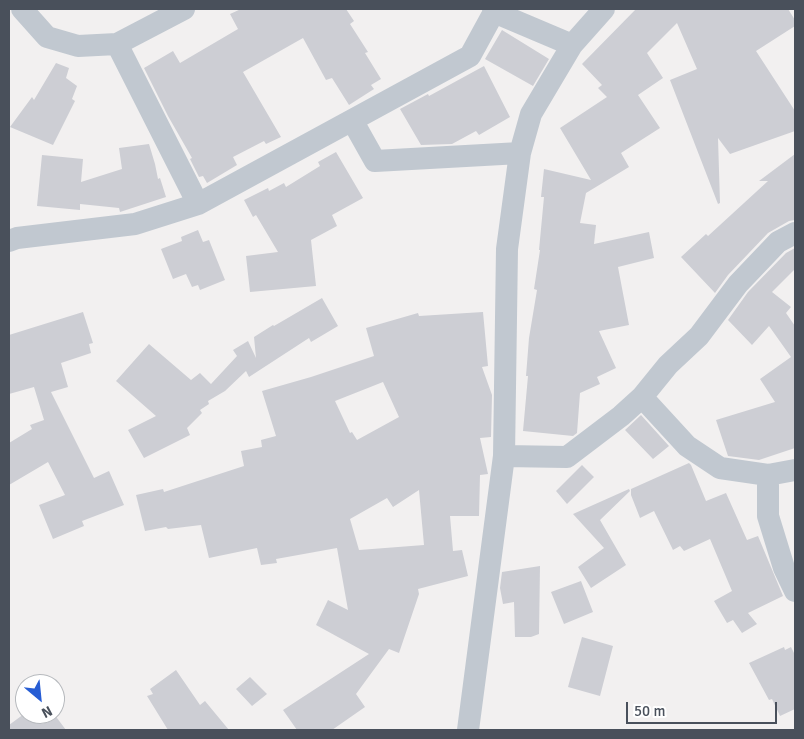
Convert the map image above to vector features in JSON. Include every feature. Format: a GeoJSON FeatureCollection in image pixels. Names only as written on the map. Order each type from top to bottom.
{"type":"FeatureCollection","features":[{"type":"Feature","properties":{"kind":"street"},"geometry":{"type":"LineString","coordinates":[[22,9],[47,37],[78,46],[117,44],[184,9]]}},
{"type":"Feature","properties":{"kind":"street"},"geometry":{"type":"LineString","coordinates":[[468,730],[504,456],[507,249],[520,153],[531,114],[572,45],[604,9]]}},
{"type":"Feature","properties":{"kind":"street"},"geometry":{"type":"LineString","coordinates":[[12,237],[135,224],[198,204],[470,56],[494,10],[572,45]]}},
{"type":"Feature","properties":{"kind":"street"},"geometry":{"type":"LineString","coordinates":[[117,44],[198,204]]}},
{"type":"Feature","properties":{"kind":"street"},"geometry":{"type":"LineString","coordinates":[[352,120],[375,161],[520,153]]}},
{"type":"Feature","properties":{"kind":"street"},"geometry":{"type":"LineString","coordinates":[[504,456],[567,456],[621,416],[642,396],[668,365],[698,336],[738,284],[778,242],[795,233]]}},
{"type":"Feature","properties":{"kind":"street"},"geometry":{"type":"LineString","coordinates":[[642,396],[687,446],[720,468],[768,475],[795,470]]}},
{"type":"Feature","properties":{"kind":"street"},"geometry":{"type":"LineString","coordinates":[[768,475],[768,516],[784,568],[795,592]]}},
{"type":"Feature","properties":{"kind":"building"},"geometry":{"type":"Polygon","coordinates":[[[241,9],[346,9],[354,21],[350,24],[368,52],[365,53],[381,79],[371,85],[374,89],[349,105],[332,78],[326,80],[303,38],[243,72],[281,137],[266,144],[264,141],[233,157],[237,165],[207,183],[203,176],[199,177],[190,159],[192,158],[144,68],[173,51],[180,63],[238,29],[230,14],[241,9]]]}},
{"type":"Feature","properties":{"kind":"building"},"geometry":{"type":"Polygon","coordinates":[[[636,9],[788,9],[795,20],[795,26],[756,51],[795,111],[795,131],[730,154],[718,138],[720,203],[718,204],[670,80],[697,69],[677,23],[647,53],[663,78],[638,95],[660,128],[621,153],[629,167],[586,193],[580,223],[596,225],[594,244],[649,232],[654,258],[618,267],[629,325],[599,331],[616,368],[597,377],[600,384],[580,393],[577,433],[573,436],[523,431],[529,338],[537,290],[534,289],[540,250],[544,197],[541,197],[544,169],[591,180],[560,128],[607,97],[598,88],[602,85],[582,64],[636,9]]]}},
{"type":"Feature","properties":{"kind":"building"},"geometry":{"type":"Polygon","coordinates":[[[502,30],[549,59],[533,86],[485,59],[502,30]]]}},
{"type":"Feature","properties":{"kind":"building"},"geometry":{"type":"Polygon","coordinates":[[[56,63],[69,68],[66,78],[77,86],[72,99],[75,101],[53,145],[10,127],[32,97],[34,100],[56,63]]]}},
{"type":"Feature","properties":{"kind":"building"},"geometry":{"type":"Polygon","coordinates":[[[484,66],[510,117],[479,135],[476,131],[452,144],[421,145],[400,109],[428,94],[429,96],[484,66]]]}},
{"type":"Feature","properties":{"kind":"building"},"geometry":{"type":"Polygon","coordinates":[[[149,144],[158,179],[160,178],[166,197],[120,212],[119,208],[80,204],[80,210],[37,206],[42,155],[83,159],[81,182],[122,169],[119,148],[149,144]]]}},
{"type":"Feature","properties":{"kind":"building"},"geometry":{"type":"Polygon","coordinates":[[[336,152],[363,198],[332,215],[337,226],[311,240],[316,286],[250,292],[246,256],[278,252],[256,215],[253,217],[244,200],[268,188],[269,191],[284,183],[286,187],[320,166],[318,162],[336,152]]]}},
{"type":"Feature","properties":{"kind":"building"},"geometry":{"type":"Polygon","coordinates":[[[795,154],[795,220],[789,221],[768,233],[728,275],[715,293],[681,257],[706,234],[708,236],[768,181],[759,181],[795,154]]]}},
{"type":"Feature","properties":{"kind":"building"},"geometry":{"type":"Polygon","coordinates":[[[198,230],[203,242],[209,240],[225,280],[200,290],[198,285],[192,287],[186,274],[173,279],[161,249],[182,241],[181,237],[198,230]]]}},
{"type":"Feature","properties":{"kind":"building"},"geometry":{"type":"Polygon","coordinates":[[[795,248],[795,269],[772,292],[791,307],[786,313],[795,326],[795,448],[759,460],[728,456],[716,420],[775,402],[760,379],[791,357],[769,326],[752,345],[728,320],[748,292],[786,253],[795,248]]]}},
{"type":"Feature","properties":{"kind":"building"},"geometry":{"type":"Polygon","coordinates":[[[322,298],[338,326],[311,342],[309,338],[249,377],[246,371],[225,391],[208,401],[209,404],[200,410],[202,413],[187,428],[190,435],[144,458],[128,430],[156,416],[116,381],[149,344],[191,380],[200,373],[211,384],[237,356],[233,350],[248,341],[256,358],[254,337],[322,298]]]}},
{"type":"Feature","properties":{"kind":"building"},"geometry":{"type":"Polygon","coordinates":[[[83,312],[93,343],[89,344],[91,353],[61,363],[68,387],[51,392],[94,478],[109,471],[124,505],[82,521],[84,526],[53,539],[39,505],[65,495],[48,462],[9,485],[9,443],[32,429],[30,425],[44,420],[34,387],[9,394],[9,335],[83,312]]]}},
{"type":"Feature","properties":{"kind":"building"},"geometry":{"type":"Polygon","coordinates":[[[483,312],[488,366],[482,367],[492,395],[491,437],[480,438],[488,474],[480,475],[479,516],[450,516],[453,551],[462,550],[468,576],[418,589],[419,594],[399,653],[389,649],[356,694],[365,707],[332,730],[297,730],[283,710],[369,654],[316,625],[328,600],[348,610],[337,548],[276,559],[277,563],[261,565],[257,548],[209,558],[201,525],[168,529],[166,527],[145,531],[136,495],[163,489],[164,492],[244,466],[241,451],[262,447],[261,440],[276,436],[262,391],[374,356],[366,328],[418,313],[419,316],[483,312]],[[383,382],[335,401],[350,433],[352,432],[357,440],[399,417],[383,382]],[[419,490],[393,507],[387,498],[350,519],[359,550],[424,545],[419,490]]]}},
{"type":"Feature","properties":{"kind":"building"},"geometry":{"type":"Polygon","coordinates":[[[641,415],[669,446],[653,459],[625,430],[641,415]]]}},
{"type":"Feature","properties":{"kind":"building"},"geometry":{"type":"Polygon","coordinates":[[[689,463],[706,501],[726,493],[747,540],[758,536],[783,596],[748,613],[757,624],[742,633],[733,620],[727,623],[714,601],[732,591],[710,539],[684,551],[680,546],[673,550],[654,511],[640,518],[631,495],[631,489],[689,463]]]}},
{"type":"Feature","properties":{"kind":"building"},"geometry":{"type":"Polygon","coordinates":[[[582,465],[594,477],[567,504],[556,491],[582,465]]]}},
{"type":"Feature","properties":{"kind":"building"},"geometry":{"type":"Polygon","coordinates":[[[629,489],[630,491],[600,520],[626,565],[591,588],[578,567],[604,548],[573,514],[629,489]]]}},
{"type":"Feature","properties":{"kind":"building"},"geometry":{"type":"Polygon","coordinates":[[[540,566],[539,634],[531,637],[515,637],[514,602],[503,604],[500,588],[502,572],[540,566]]]}},
{"type":"Feature","properties":{"kind":"building"},"geometry":{"type":"Polygon","coordinates":[[[581,581],[593,612],[564,624],[551,592],[581,581]]]}},
{"type":"Feature","properties":{"kind":"building"},"geometry":{"type":"Polygon","coordinates":[[[582,637],[613,646],[600,696],[568,687],[582,637]]]}},
{"type":"Feature","properties":{"kind":"building"},"geometry":{"type":"Polygon","coordinates":[[[784,647],[785,650],[791,647],[795,655],[795,709],[780,716],[772,699],[769,700],[749,663],[784,647]]]}},
{"type":"Feature","properties":{"kind":"building"},"geometry":{"type":"Polygon","coordinates":[[[176,670],[200,705],[205,701],[229,730],[168,730],[147,696],[153,694],[150,689],[176,670]]]}},
{"type":"Feature","properties":{"kind":"building"},"geometry":{"type":"Polygon","coordinates":[[[250,677],[267,694],[252,706],[236,689],[250,677]]]}},
{"type":"Feature","properties":{"kind":"building"},"geometry":{"type":"Polygon","coordinates":[[[15,721],[15,724],[62,724],[66,730],[9,730],[9,725],[15,721]]]}}]}
